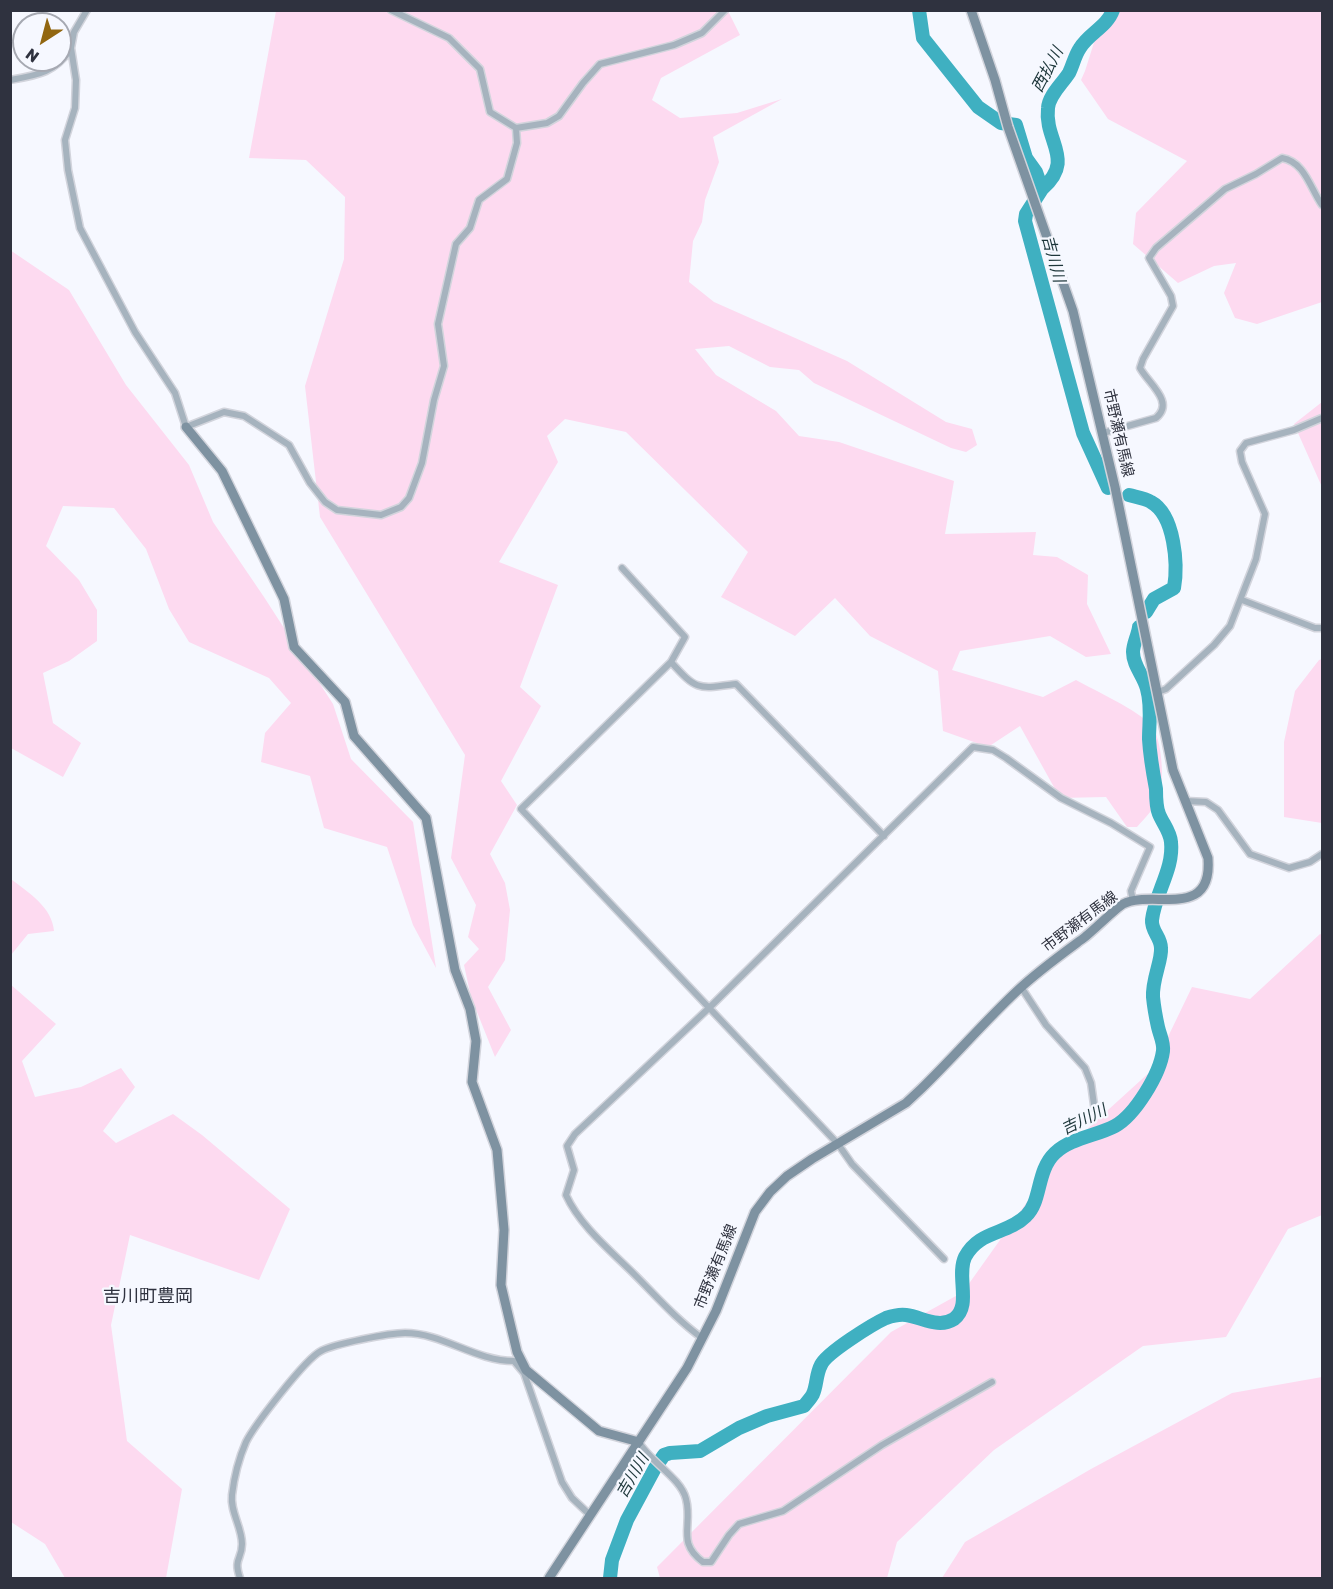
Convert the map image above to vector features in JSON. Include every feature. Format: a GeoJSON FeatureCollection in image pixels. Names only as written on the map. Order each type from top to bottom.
{"type":"FeatureCollection","features":[{"type":"Feature","properties":{"kind":"main road","name":"市野瀬有馬線"},"geometry":{"type":"LineString","coordinates":[[549,1578],[590,1515],[641,1446],[682,1376],[726,1286],[755,1212],[770,1192],[787,1176],[906,1103],[1021,987],[1103,923],[1123,904],[1135,901],[1172,901],[1188,898],[1201,889],[1209,873],[1208,858],[1173,770],[1103,433],[1073,311],[1007,123],[971,10]]}},
{"type":"Feature","properties":{"kind":"main road"},"geometry":{"type":"LineString","coordinates":[[186,427],[222,471],[241,509],[284,599],[294,647],[345,702],[354,736],[426,818],[455,970],[470,1009],[476,1041],[472,1082],[496,1150],[504,1230],[501,1285],[517,1352],[525,1371],[599,1431],[641,1446]]}},
{"type":"Feature","properties":{"kind":"street"},"geometry":{"type":"LineString","coordinates":[[72,43],[74,32],[87,10]]}},
{"type":"Feature","properties":{"kind":"street"},"geometry":{"type":"LineString","coordinates":[[391,10],[449,38],[480,69],[490,112],[516,128],[547,123],[560,116],[583,82],[600,64],[674,45],[702,33],[725,10]]}},
{"type":"Feature","properties":{"kind":"street"},"geometry":{"type":"LineString","coordinates":[[72,54],[76,80],[75,108],[65,140],[68,170],[80,228],[135,333],[175,393],[186,427],[224,412],[244,416],[289,445],[309,483],[325,502],[337,510],[381,515],[401,507],[409,498],[422,463],[434,400],[444,366],[438,324],[456,244],[470,228],[479,200],[507,179],[517,143],[516,128]]}},
{"type":"Feature","properties":{"kind":"street"},"geometry":{"type":"LineString","coordinates":[[10,80],[46,72]]}},
{"type":"Feature","properties":{"kind":"street"},"geometry":{"type":"LineString","coordinates":[[1103,433],[1155,418],[1162,413],[1164,407],[1163,399],[1140,368],[1173,306],[1171,296],[1149,258],[1156,248],[1225,189],[1282,158],[1290,159],[1298,164],[1323,205]]}},
{"type":"Feature","properties":{"kind":"street"},"geometry":{"type":"LineString","coordinates":[[1158,692],[1166,689],[1214,645],[1230,626],[1242,600],[1256,559],[1265,514],[1242,462],[1240,452],[1246,443],[1294,430],[1323,418]]}},
{"type":"Feature","properties":{"kind":"street"},"geometry":{"type":"LineString","coordinates":[[622,568],[685,637],[671,662],[520,808],[838,1144],[852,1164],[944,1259]]}},
{"type":"Feature","properties":{"kind":"street"},"geometry":{"type":"LineString","coordinates":[[1242,600],[1315,628],[1323,628]]}},
{"type":"Feature","properties":{"kind":"street"},"geometry":{"type":"LineString","coordinates":[[671,662],[686,680],[698,687],[736,684],[884,836]]}},
{"type":"Feature","properties":{"kind":"street"},"geometry":{"type":"LineString","coordinates":[[702,1338],[674,1314],[602,1241],[570,1204],[566,1195],[574,1170],[567,1146],[575,1134],[709,1008],[973,747],[993,750],[1061,798],[1111,823],[1150,847],[1131,891],[1135,901]]}},
{"type":"Feature","properties":{"kind":"street"},"geometry":{"type":"LineString","coordinates":[[1186,801],[1206,802],[1218,810],[1250,854],[1289,868],[1310,862],[1323,854]]}},
{"type":"Feature","properties":{"kind":"street"},"geometry":{"type":"LineString","coordinates":[[1021,987],[1046,1025],[1085,1068],[1091,1083],[1095,1112]]}},
{"type":"Feature","properties":{"kind":"street"},"geometry":{"type":"LineString","coordinates":[[240,1578],[236,1566],[242,1544],[231,1497],[246,1442],[272,1405],[311,1358],[321,1351],[372,1338],[407,1333],[435,1339],[490,1359],[514,1361],[525,1371],[562,1482],[573,1498],[590,1515]]}},
{"type":"Feature","properties":{"kind":"street"},"geometry":{"type":"LineString","coordinates":[[641,1446],[666,1471],[686,1498],[687,1542],[690,1550],[703,1562],[711,1562],[729,1534],[739,1524],[783,1511],[882,1445],[992,1382]]}},
{"type":"Feature","properties":{"kind":"shaded area"},"geometry":{"type":"Polygon","coordinates":[[[276,11],[728,11],[740,35],[661,78],[652,100],[680,118],[737,113],[782,99],[713,137],[719,162],[705,200],[702,222],[693,241],[689,282],[714,302],[847,361],[946,422],[972,429],[977,445],[966,452],[951,448],[814,383],[799,370],[770,367],[729,346],[695,349],[716,375],[776,411],[799,436],[839,442],[954,481],[945,534],[1036,532],[1033,555],[1057,557],[1088,575],[1087,604],[1111,654],[1086,657],[1050,636],[960,651],[952,670],[1043,697],[1076,680],[1145,719],[1155,731],[1158,739],[1162,782],[1157,801],[1137,827],[1127,827],[1106,797],[1060,798],[1020,726],[988,747],[943,731],[938,671],[870,636],[835,598],[795,636],[721,597],[748,552],[626,432],[565,419],[547,436],[558,462],[499,562],[558,585],[520,687],[541,706],[501,781],[517,805],[490,854],[505,883],[510,910],[505,960],[488,987],[511,1030],[495,1057],[471,997],[464,965],[479,949],[468,937],[476,905],[451,858],[465,755],[320,517],[305,386],[344,259],[345,197],[306,160],[249,158],[276,11]]]}},
{"type":"Feature","properties":{"kind":"shaded area"},"geometry":{"type":"Polygon","coordinates":[[[1104,11],[1322,11],[1322,302],[1257,324],[1235,318],[1224,293],[1236,263],[1214,266],[1178,283],[1133,244],[1136,213],[1187,161],[1108,119],[1081,80],[1104,11]]]}},
{"type":"Feature","properties":{"kind":"shaded area"},"geometry":{"type":"Polygon","coordinates":[[[10,250],[69,290],[126,385],[189,465],[213,522],[333,704],[351,759],[413,822],[436,968],[413,925],[387,847],[324,828],[310,776],[261,762],[265,733],[291,703],[269,678],[189,642],[169,609],[146,549],[114,508],[63,506],[46,546],[79,580],[97,610],[97,641],[69,661],[43,673],[53,723],[81,743],[63,777],[11,748],[10,250]]]}},
{"type":"Feature","properties":{"kind":"shaded area"},"geometry":{"type":"Polygon","coordinates":[[[1322,402],[1322,487],[1294,424],[1322,402]]]}},
{"type":"Feature","properties":{"kind":"shaded area"},"geometry":{"type":"Polygon","coordinates":[[[1322,659],[1322,823],[1284,817],[1284,742],[1295,691],[1322,659]]]}},
{"type":"Feature","properties":{"kind":"shaded area"},"geometry":{"type":"Polygon","coordinates":[[[11,879],[32,895],[44,908],[54,931],[28,934],[11,955],[11,879]]]}},
{"type":"Feature","properties":{"kind":"shaded area"},"geometry":{"type":"Polygon","coordinates":[[[1320,934],[1322,935],[1322,1215],[1288,1229],[1226,1337],[1143,1346],[994,1450],[897,1542],[887,1578],[660,1578],[657,1567],[891,1332],[963,1292],[1064,1150],[1152,1070],[1192,987],[1250,999],[1320,934]]]}},
{"type":"Feature","properties":{"kind":"shaded area"},"geometry":{"type":"Polygon","coordinates":[[[10,984],[56,1024],[22,1061],[35,1097],[81,1087],[121,1068],[135,1087],[103,1131],[116,1143],[173,1114],[202,1135],[290,1209],[259,1280],[130,1235],[111,1325],[127,1441],[182,1489],[166,1578],[65,1578],[45,1544],[11,1522],[10,984]]]}},
{"type":"Feature","properties":{"kind":"shaded area"},"geometry":{"type":"Polygon","coordinates":[[[1322,1377],[1322,1578],[942,1578],[965,1542],[1091,1469],[1232,1393],[1322,1377]]]}},
{"type":"Feature","properties":{"kind":"waterway","name":"吉川川"},"geometry":{"type":"LineString","coordinates":[[919,10],[923,38],[978,107],[1001,123],[1016,125],[1026,158],[1036,172],[1042,189],[1026,214],[1025,221],[1083,433],[1108,488]]}},
{"type":"Feature","properties":{"kind":"waterway","name":"西払川"},"geometry":{"type":"LineString","coordinates":[[1042,189],[1052,178],[1058,159],[1048,120],[1049,103],[1069,73],[1080,48],[1107,21],[1113,10]]}},
{"type":"Feature","properties":{"kind":"waterway","name":"吉川川"},"geometry":{"type":"LineString","coordinates":[[1129,495],[1149,501],[1159,508],[1170,529],[1175,554],[1174,588],[1154,599],[1146,612]]}},
{"type":"Feature","properties":{"kind":"waterway","name":"吉川川"},"geometry":{"type":"LineString","coordinates":[[610,1578],[612,1560],[627,1520],[664,1455],[700,1451],[739,1428],[767,1416],[804,1406],[813,1394],[819,1368],[831,1353],[886,1318],[903,1315],[936,1323],[954,1319],[962,1306],[963,1265],[971,1248],[985,1237],[1010,1227],[1026,1216],[1035,1202],[1045,1168],[1055,1153],[1068,1144],[1123,1121],[1138,1104],[1152,1082],[1163,1048],[1153,997],[1161,948],[1152,920],[1170,862],[1171,842],[1157,805],[1149,745],[1149,695],[1133,657],[1139,627]]}},
{"type":"Feature","properties":{"kind":"district","name":"吉川町豊岡"},"geometry":{"type":"Point","coordinates":[148,1297]}}]}
